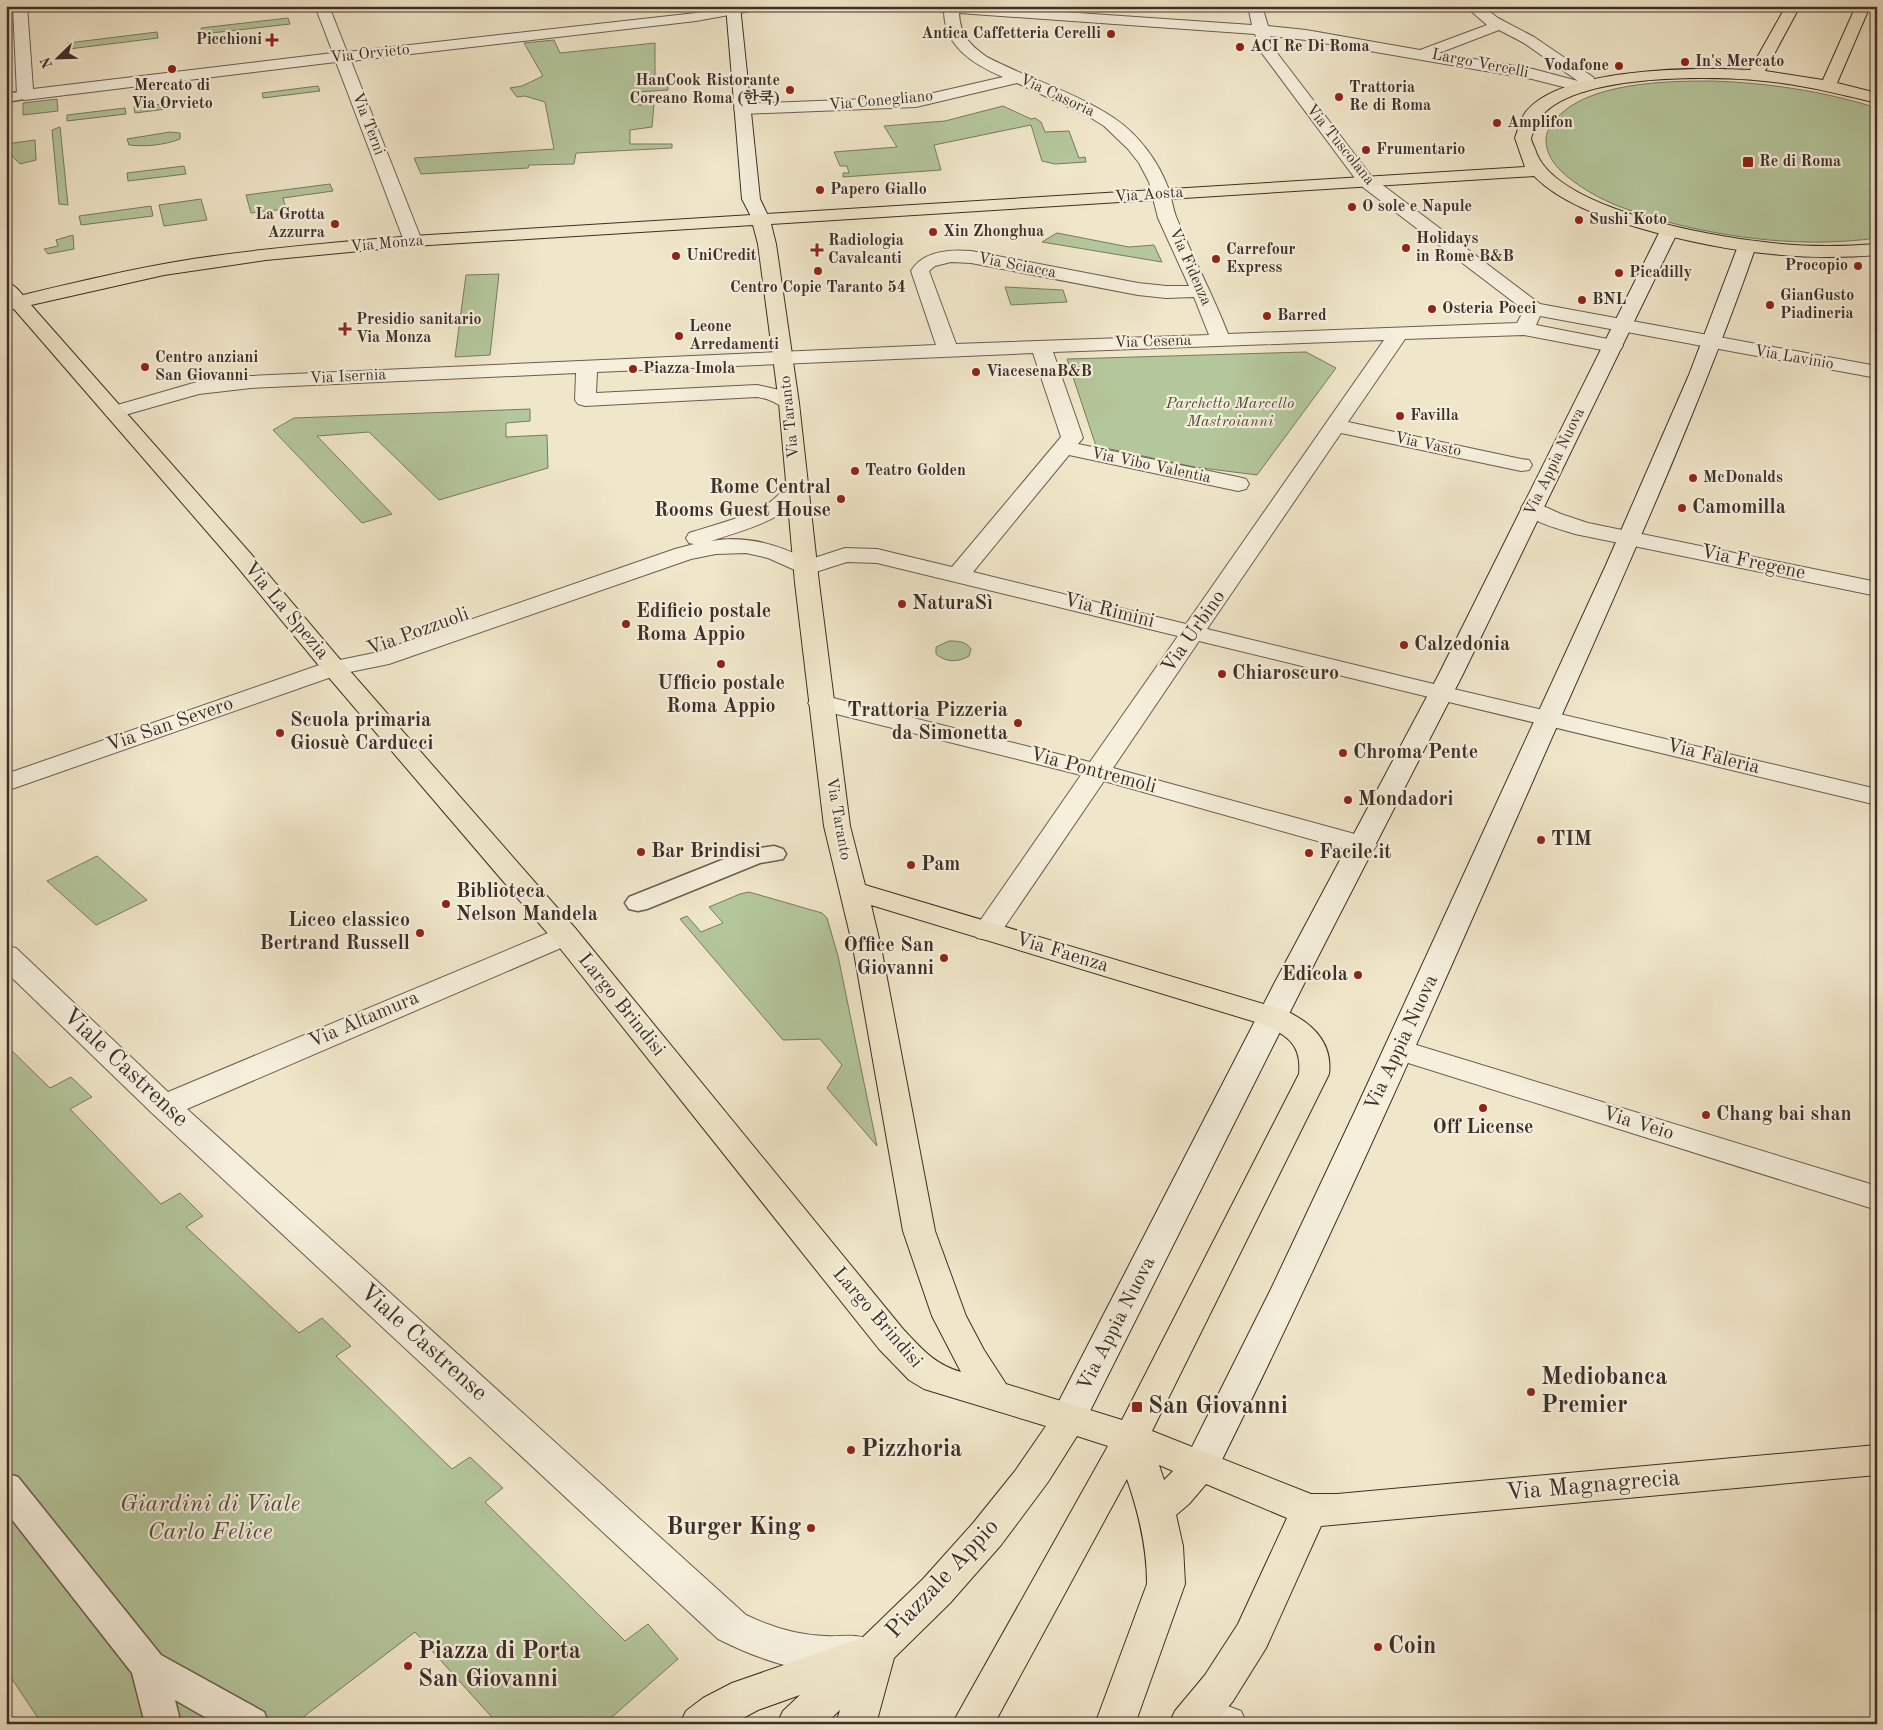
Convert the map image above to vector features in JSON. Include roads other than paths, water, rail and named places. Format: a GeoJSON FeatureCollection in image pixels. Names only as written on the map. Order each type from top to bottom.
{"type":"FeatureCollection","features":[{"type":"Feature","properties":{"kind":"main road"},"geometry":{"type":"LineString","coordinates":[[1755,75],[1794,6]]}},
{"type":"Feature","properties":{"kind":"main road"},"geometry":{"type":"LineString","coordinates":[[1828,86],[1863,6]]}},
{"type":"Feature","properties":{"kind":"main road"},"geometry":{"type":"LineString","coordinates":[[1877,98],[1828,86],[1755,75],[1677,73],[1635,77],[1589,86],[1552,99],[1537,110],[1527,125],[1523,137],[1524,148],[1538,171],[1557,186],[1586,203],[1620,216],[1669,231],[1746,246],[1821,252],[1877,250]]}},
{"type":"Feature","properties":{"kind":"main road","name":"Via Aosta"},"geometry":{"type":"LineString","coordinates":[[761,220],[1538,171]]}},
{"type":"Feature","properties":{"kind":"main road","name":"Via Monza"},"geometry":{"type":"LineString","coordinates":[[10,298],[217,261],[281,252],[413,241],[761,220]]}},
{"type":"Feature","properties":{"kind":"main road","name":"Via Taranto"},"geometry":{"type":"LineString","coordinates":[[761,220],[767,244],[789,403],[821,703],[837,826],[852,890]]}},
{"type":"Feature","properties":{"kind":"main road","name":"Via La Spezia"},"geometry":{"type":"LineString","coordinates":[[10,298],[114,412],[243,559],[334,668],[565,935]]}},
{"type":"Feature","properties":{"kind":"main road"},"geometry":{"type":"LineString","coordinates":[[852,890],[868,948],[919,1232],[948,1316],[972,1360],[994,1394],[1131,1438],[1310,1510],[1252,1636],[1219,1688],[1204,1720]]}},
{"type":"Feature","properties":{"kind":"main road","name":"Via Faenza"},"geometry":{"type":"LineString","coordinates":[[852,890],[1273,1017]]}},
{"type":"Feature","properties":{"kind":"main road","name":"Largo Brindisi"},"geometry":{"type":"LineString","coordinates":[[565,935],[891,1339],[921,1370],[936,1380],[994,1394]]}},
{"type":"Feature","properties":{"kind":"main road"},"geometry":{"type":"LineString","coordinates":[[972,1724],[1068,1547],[1131,1438],[1314,1074],[1315,1056],[1306,1037],[1294,1027],[1273,1017]]}},
{"type":"Feature","properties":{"kind":"main road","name":"Piazzale Appio"},"geometry":{"type":"LineString","coordinates":[[797,1724],[920,1610],[988,1534],[1048,1454],[1069,1417]]}},
{"type":"Feature","properties":{"kind":"main road"},"geometry":{"type":"LineString","coordinates":[[1114,1724],[1166,1584],[1166,1552],[1156,1509],[1131,1438]]}},
{"type":"Feature","properties":{"kind":"main road","name":"Via Magnagrecia"},"geometry":{"type":"LineString","coordinates":[[1310,1510],[1337,1510],[1877,1460]]}},
{"type":"Feature","properties":{"kind":"main road"},"geometry":{"type":"LineString","coordinates":[[1156,1509],[1176,1493],[1200,1465]]}},
{"type":"Feature","properties":{"kind":"main road"},"geometry":{"type":"LineString","coordinates":[[700,1724],[716,1711],[746,1696],[877,1650]]}},
{"type":"Feature","properties":{"kind":"main road"},"geometry":{"type":"LineString","coordinates":[[856,1724],[861,1712],[877,1650]]}},
{"type":"Feature","properties":{"kind":"street"},"geometry":{"type":"LineString","coordinates":[[20,6],[30,76],[25,95]]}},
{"type":"Feature","properties":{"kind":"street","name":"Via Terni"},"geometry":{"type":"LineString","coordinates":[[322,6],[413,241]]}},
{"type":"Feature","properties":{"kind":"street","name":"Via Orvieto"},"geometry":{"type":"LineString","coordinates":[[6,98],[339,49],[756,6]]}},
{"type":"Feature","properties":{"kind":"street"},"geometry":{"type":"LineString","coordinates":[[931,6],[996,13],[1261,30],[1342,40],[1423,54]]}},
{"type":"Feature","properties":{"kind":"street","name":"Via Tuscolana"},"geometry":{"type":"LineString","coordinates":[[1256,6],[1266,48],[1366,181],[1534,309]]}},
{"type":"Feature","properties":{"kind":"street"},"geometry":{"type":"LineString","coordinates":[[1472,6],[1493,21]]}},
{"type":"Feature","properties":{"kind":"street","name":"Via Casoria"},"geometry":{"type":"LineString","coordinates":[[948,7],[953,33],[961,44],[985,63],[1071,101],[1101,117],[1120,131],[1143,156],[1155,176],[1162,194]]}},
{"type":"Feature","properties":{"kind":"street","name":"Via Taranto"},"geometry":{"type":"LineString","coordinates":[[733,9],[750,199],[761,220]]}},
{"type":"Feature","properties":{"kind":"street","name":"Largo Vercelli"},"geometry":{"type":"LineString","coordinates":[[1423,54],[1493,28],[1495,25],[1493,21]]}},
{"type":"Feature","properties":{"kind":"street","name":"Largo Vercelli"},"geometry":{"type":"LineString","coordinates":[[1493,21],[1522,36],[1589,86]]}},
{"type":"Feature","properties":{"kind":"street","name":"Via Orvieto"},"geometry":{"type":"LineString","coordinates":[[319,44],[339,49],[354,40]]}},
{"type":"Feature","properties":{"kind":"street","name":"Largo Vercelli"},"geometry":{"type":"LineString","coordinates":[[1423,54],[1541,75],[1589,86]]}},
{"type":"Feature","properties":{"kind":"street","name":"Via Conegliano"},"geometry":{"type":"LineString","coordinates":[[742,110],[916,102],[1018,78]]}},
{"type":"Feature","properties":{"kind":"street","name":"Via Fidenza"},"geometry":{"type":"LineString","coordinates":[[1162,194],[1165,212],[1201,291],[1220,339]]}},
{"type":"Feature","properties":{"kind":"street","name":"Via Appia Nuova"},"geometry":{"type":"LineString","coordinates":[[1069,1417],[1441,692],[1624,326],[1669,231]]}},
{"type":"Feature","properties":{"kind":"street","name":"Via Appia Nuova"},"geometry":{"type":"LineString","coordinates":[[1200,1465],[1251,1367],[1400,1050],[1629,539],[1711,343],[1746,246]]}},
{"type":"Feature","properties":{"kind":"street","name":"Via Sciacca"},"geometry":{"type":"LineString","coordinates":[[948,350],[920,271],[921,267],[928,263],[945,257],[971,257],[1138,289],[1166,292],[1201,291]]}},
{"type":"Feature","properties":{"kind":"street"},"geometry":{"type":"LineString","coordinates":[[1524,329],[1534,309]]}},
{"type":"Feature","properties":{"kind":"street","name":"Via Lavinio"},"geometry":{"type":"LineString","coordinates":[[1534,309],[1877,372]]}},
{"type":"Feature","properties":{"kind":"street","name":"Via Cesena"},"geometry":{"type":"LineString","coordinates":[[783,359],[948,350],[1524,329],[1613,346]]}},
{"type":"Feature","properties":{"kind":"street","name":"Via Urbino"},"geometry":{"type":"LineString","coordinates":[[987,931],[1399,333]]}},
{"type":"Feature","properties":{"kind":"street","name":"Via Vibo Valentia"},"geometry":{"type":"LineString","coordinates":[[958,574],[1072,438],[1041,347]]}},
{"type":"Feature","properties":{"kind":"street"},"geometry":{"type":"LineString","coordinates":[[783,359],[586,366],[586,400],[751,391],[771,393],[789,403]]}},
{"type":"Feature","properties":{"kind":"street","name":"Via Isernia"},"geometry":{"type":"LineString","coordinates":[[114,412],[182,391],[224,384],[586,366]]}},
{"type":"Feature","properties":{"kind":"street","name":"Via Vasto"},"geometry":{"type":"LineString","coordinates":[[1336,425],[1521,465]]}},
{"type":"Feature","properties":{"kind":"street","name":"Via Vibo Valentia"},"geometry":{"type":"LineString","coordinates":[[1063,447],[1238,484]]}},
{"type":"Feature","properties":{"kind":"street","name":"Via Pozzuoli"},"geometry":{"type":"LineString","coordinates":[[334,668],[369,647],[745,522],[781,505],[798,488]]}},
{"type":"Feature","properties":{"kind":"street","name":"Via Fregene"},"geometry":{"type":"LineString","coordinates":[[1532,508],[1572,526],[1877,589]]}},
{"type":"Feature","properties":{"kind":"street","name":"Via Pozzuoli"},"geometry":{"type":"LineString","coordinates":[[334,668],[380,659],[692,551],[728,545],[748,546],[782,555],[806,568]]}},
{"type":"Feature","properties":{"kind":"street","name":"Via Rimini"},"geometry":{"type":"LineString","coordinates":[[806,568],[845,556],[865,554],[958,574],[1441,692]]}},
{"type":"Feature","properties":{"kind":"street","name":"Via San Severo"},"geometry":{"type":"LineString","coordinates":[[6,782],[334,668]]}},
{"type":"Feature","properties":{"kind":"street"},"geometry":{"type":"LineString","coordinates":[[1441,692],[1549,717]]}},
{"type":"Feature","properties":{"kind":"street","name":"Via Pontremoli"},"geometry":{"type":"LineString","coordinates":[[821,703],[1096,771],[1363,845]]}},
{"type":"Feature","properties":{"kind":"street","name":"Via Faleria"},"geometry":{"type":"LineString","coordinates":[[1549,717],[1877,797]]}},
{"type":"Feature","properties":{"kind":"street"},"geometry":{"type":"LineString","coordinates":[[638,903],[756,856],[774,854]]}},
{"type":"Feature","properties":{"kind":"street","name":"Via Altamura"},"geometry":{"type":"LineString","coordinates":[[164,1106],[565,935]]}},
{"type":"Feature","properties":{"kind":"street","name":"Viale Castrense"},"geometry":{"type":"LineString","coordinates":[[6,955],[164,1106],[732,1627],[756,1639],[807,1651],[850,1653],[877,1650]]}},
{"type":"Feature","properties":{"kind":"street","name":"Via Veio"},"geometry":{"type":"LineString","coordinates":[[1400,1050],[1877,1198]]}},
{"type":"Feature","properties":{"kind":"street"},"geometry":{"type":"LineString","coordinates":[[6,1486],[148,1666],[251,1724]]}},
{"type":"Feature","properties":{"kind":"street"},"geometry":{"type":"LineString","coordinates":[[148,1666],[163,1724]]}},
{"type":"Feature","properties":{"kind":"place","name":"Antica Caffetteria Cerelli"},"geometry":{"type":"Point","coordinates":[1111,34]}},
{"type":"Feature","properties":{"kind":"place","name":"Picchioni"},"geometry":{"type":"Point","coordinates":[272,40]}},
{"type":"Feature","properties":{"kind":"place","name":"ACI Re Di Roma"},"geometry":{"type":"Point","coordinates":[1240,47]}},
{"type":"Feature","properties":{"kind":"place","name":"In's Mercato"},"geometry":{"type":"Point","coordinates":[1685,62]}},
{"type":"Feature","properties":{"kind":"place","name":"Vodafone"},"geometry":{"type":"Point","coordinates":[1619,66]}},
{"type":"Feature","properties":{"kind":"place","name":"Mercato di Via Orvieto"},"geometry":{"type":"Point","coordinates":[172,69]}},
{"type":"Feature","properties":{"kind":"place","name":"HanCook Ristorante Coreano Roma (한쿡)"},"geometry":{"type":"Point","coordinates":[790,90]}},
{"type":"Feature","properties":{"kind":"place","name":"Trattoria Re di Roma"},"geometry":{"type":"Point","coordinates":[1339,97]}},
{"type":"Feature","properties":{"kind":"place","name":"Amplifon"},"geometry":{"type":"Point","coordinates":[1497,123]}},
{"type":"Feature","properties":{"kind":"place","name":"Frumentario"},"geometry":{"type":"Point","coordinates":[1366,150]}},
{"type":"Feature","properties":{"kind":"place","name":"Re di Roma"},"geometry":{"type":"Point","coordinates":[1748,162]}},
{"type":"Feature","properties":{"kind":"place","name":"Papero Giallo"},"geometry":{"type":"Point","coordinates":[820,190]}},
{"type":"Feature","properties":{"kind":"place","name":"O sole e Napule"},"geometry":{"type":"Point","coordinates":[1352,207]}},
{"type":"Feature","properties":{"kind":"place","name":"Sushi Koto"},"geometry":{"type":"Point","coordinates":[1579,220]}},
{"type":"Feature","properties":{"kind":"place","name":"La Grotta Azzurra"},"geometry":{"type":"Point","coordinates":[335,224]}},
{"type":"Feature","properties":{"kind":"place","name":"Xin Zhonghua"},"geometry":{"type":"Point","coordinates":[933,232]}},
{"type":"Feature","properties":{"kind":"place","name":"Holidays in Rome B&B"},"geometry":{"type":"Point","coordinates":[1406,248]}},
{"type":"Feature","properties":{"kind":"place","name":"Radiologia Cavalcanti"},"geometry":{"type":"Point","coordinates":[817,250]}},
{"type":"Feature","properties":{"kind":"place","name":"UniCredit"},"geometry":{"type":"Point","coordinates":[676,256]}},
{"type":"Feature","properties":{"kind":"place","name":"Carrefour Express"},"geometry":{"type":"Point","coordinates":[1216,259]}},
{"type":"Feature","properties":{"kind":"place","name":"Procopio"},"geometry":{"type":"Point","coordinates":[1858,266]}},
{"type":"Feature","properties":{"kind":"place","name":"Centro Copie Taranto 54"},"geometry":{"type":"Point","coordinates":[818,271]}},
{"type":"Feature","properties":{"kind":"place","name":"Picadilly"},"geometry":{"type":"Point","coordinates":[1619,273]}},
{"type":"Feature","properties":{"kind":"place","name":"BNL"},"geometry":{"type":"Point","coordinates":[1582,300]}},
{"type":"Feature","properties":{"kind":"place","name":"GianGusto Piadineria"},"geometry":{"type":"Point","coordinates":[1770,305]}},
{"type":"Feature","properties":{"kind":"place","name":"Osteria Pocci"},"geometry":{"type":"Point","coordinates":[1432,309]}},
{"type":"Feature","properties":{"kind":"place","name":"Barred"},"geometry":{"type":"Point","coordinates":[1267,316]}},
{"type":"Feature","properties":{"kind":"place","name":"Presidio sanitario Via Monza"},"geometry":{"type":"Point","coordinates":[345,329]}},
{"type":"Feature","properties":{"kind":"place","name":"Leone Arredamenti"},"geometry":{"type":"Point","coordinates":[679,336]}},
{"type":"Feature","properties":{"kind":"place","name":"Centro anziani San Giovanni"},"geometry":{"type":"Point","coordinates":[145,367]}},
{"type":"Feature","properties":{"kind":"place","name":"Piazza Imola"},"geometry":{"type":"Point","coordinates":[633,369]}},
{"type":"Feature","properties":{"kind":"place","name":"ViacesenaB&B"},"geometry":{"type":"Point","coordinates":[976,372]}},
{"type":"Feature","properties":{"kind":"place","name":"Favilla"},"geometry":{"type":"Point","coordinates":[1400,416]}},
{"type":"Feature","properties":{"kind":"place","name":"Teatro Golden"},"geometry":{"type":"Point","coordinates":[855,471]}},
{"type":"Feature","properties":{"kind":"place","name":"McDonalds"},"geometry":{"type":"Point","coordinates":[1693,478]}},
{"type":"Feature","properties":{"kind":"place","name":"Rome Central Rooms Guest House"},"geometry":{"type":"Point","coordinates":[841,499]}},
{"type":"Feature","properties":{"kind":"place","name":"Camomilla"},"geometry":{"type":"Point","coordinates":[1682,508]}},
{"type":"Feature","properties":{"kind":"place","name":"NaturaSì"},"geometry":{"type":"Point","coordinates":[902,604]}},
{"type":"Feature","properties":{"kind":"place","name":"Edificio postale Roma Appio"},"geometry":{"type":"Point","coordinates":[626,624]}},
{"type":"Feature","properties":{"kind":"place","name":"Calzedonia"},"geometry":{"type":"Point","coordinates":[1404,645]}},
{"type":"Feature","properties":{"kind":"place","name":"Ufficio postale Roma Appio"},"geometry":{"type":"Point","coordinates":[721,664]}},
{"type":"Feature","properties":{"kind":"place","name":"Chiaroscuro"},"geometry":{"type":"Point","coordinates":[1222,674]}},
{"type":"Feature","properties":{"kind":"place","name":"Trattoria Pizzeria da Simonetta"},"geometry":{"type":"Point","coordinates":[1018,723]}},
{"type":"Feature","properties":{"kind":"place","name":"Scuola primaria Giosuè Carducci"},"geometry":{"type":"Point","coordinates":[280,733]}},
{"type":"Feature","properties":{"kind":"place","name":"Chroma Pente"},"geometry":{"type":"Point","coordinates":[1343,753]}},
{"type":"Feature","properties":{"kind":"place","name":"Mondadori"},"geometry":{"type":"Point","coordinates":[1348,800]}},
{"type":"Feature","properties":{"kind":"place","name":"TIM"},"geometry":{"type":"Point","coordinates":[1541,840]}},
{"type":"Feature","properties":{"kind":"place","name":"Bar Brindisi"},"geometry":{"type":"Point","coordinates":[641,852]}},
{"type":"Feature","properties":{"kind":"place","name":"Facile.it"},"geometry":{"type":"Point","coordinates":[1309,853]}},
{"type":"Feature","properties":{"kind":"place","name":"Pam"},"geometry":{"type":"Point","coordinates":[911,865]}},
{"type":"Feature","properties":{"kind":"place","name":"Biblioteca Nelson Mandela"},"geometry":{"type":"Point","coordinates":[446,904]}},
{"type":"Feature","properties":{"kind":"place","name":"Liceo classico Bertrand Russell"},"geometry":{"type":"Point","coordinates":[420,933]}},
{"type":"Feature","properties":{"kind":"place","name":"Office San Giovanni"},"geometry":{"type":"Point","coordinates":[944,958]}},
{"type":"Feature","properties":{"kind":"place","name":"Edicola"},"geometry":{"type":"Point","coordinates":[1358,975]}},
{"type":"Feature","properties":{"kind":"place","name":"Off License"},"geometry":{"type":"Point","coordinates":[1483,1108]}},
{"type":"Feature","properties":{"kind":"place","name":"Chang bai shan"},"geometry":{"type":"Point","coordinates":[1706,1115]}},
{"type":"Feature","properties":{"kind":"place","name":"Mediobanca Premier"},"geometry":{"type":"Point","coordinates":[1531,1392]}},
{"type":"Feature","properties":{"kind":"place","name":"San Giovanni"},"geometry":{"type":"Point","coordinates":[1137,1407]}},
{"type":"Feature","properties":{"kind":"place","name":"Pizzhoria"},"geometry":{"type":"Point","coordinates":[851,1450]}},
{"type":"Feature","properties":{"kind":"place","name":"Burger King"},"geometry":{"type":"Point","coordinates":[811,1528]}},
{"type":"Feature","properties":{"kind":"place","name":"Coin"},"geometry":{"type":"Point","coordinates":[1378,1647]}},
{"type":"Feature","properties":{"kind":"place","name":"Piazza di Porta San Giovanni"},"geometry":{"type":"Point","coordinates":[408,1666]}},
{"type":"Feature","properties":{"kind":"park label","name":"Parchetto Marcello Mastroianni"},"geometry":{"type":"Point","coordinates":[1230,413]}},
{"type":"Feature","properties":{"kind":"park label","name":"Giardini di Viale Carlo Felice"},"geometry":{"type":"Point","coordinates":[210,1519]}}]}
